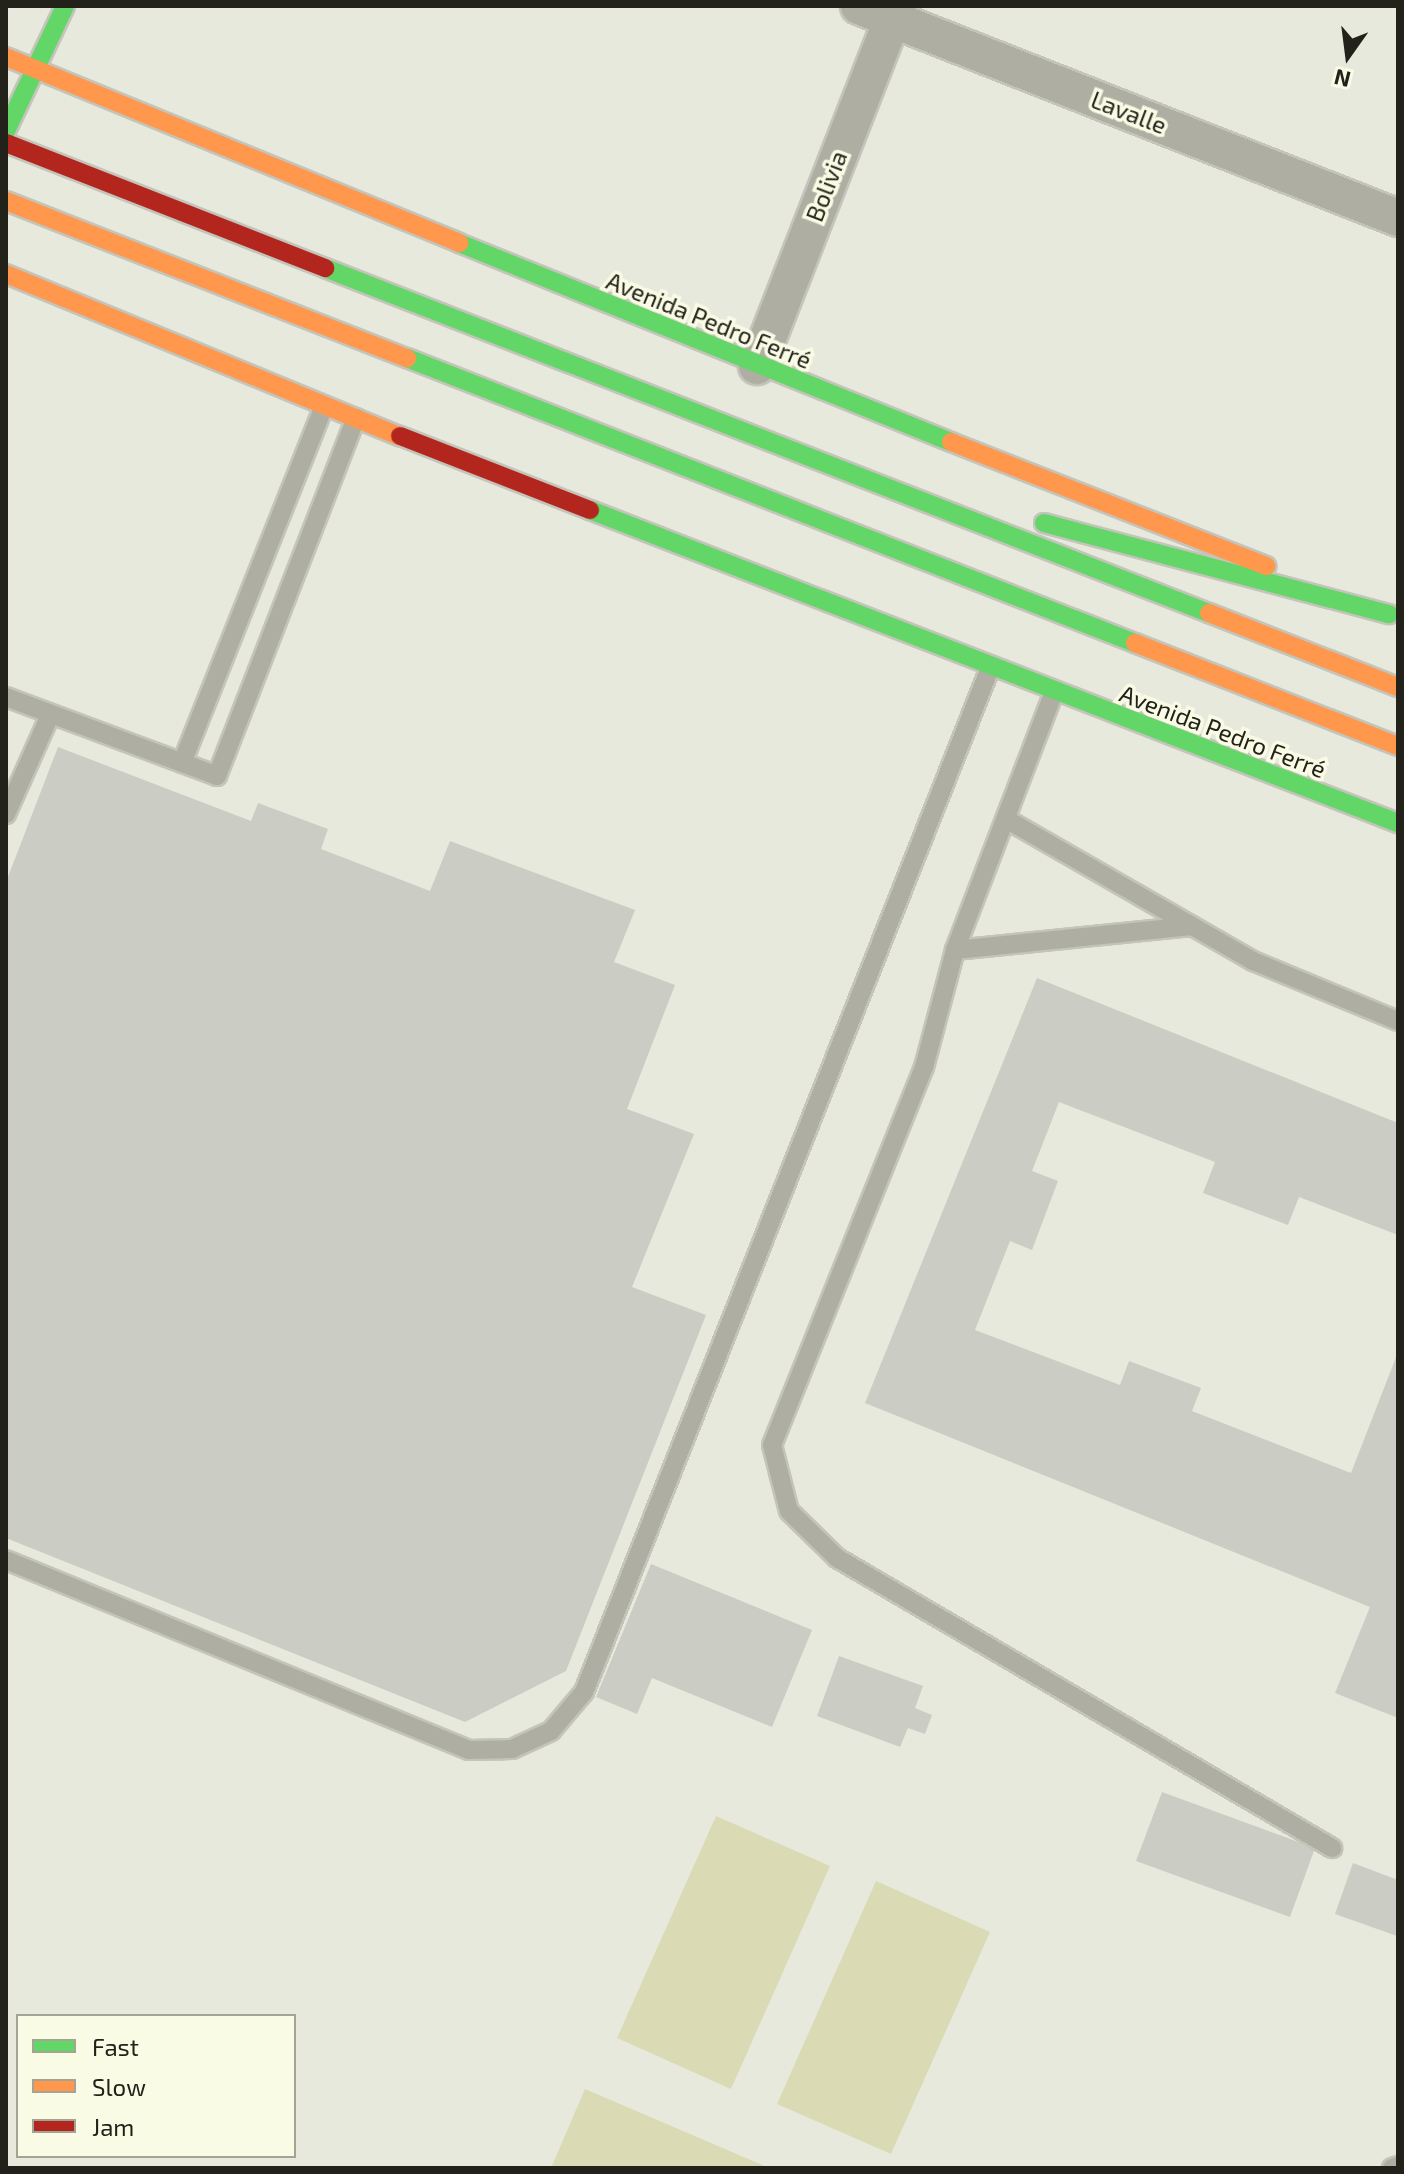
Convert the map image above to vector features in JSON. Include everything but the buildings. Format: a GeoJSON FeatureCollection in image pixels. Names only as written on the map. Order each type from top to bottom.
{"type":"FeatureCollection","features":[{"type":"Feature","properties":{"kind":"main road"},"geometry":{"type":"LineString","coordinates":[[6,131],[65,6]]}},
{"type":"Feature","properties":{"kind":"main road","name":"Avenida Pedro Ferré"},"geometry":{"type":"LineString","coordinates":[[6,57],[757,366],[1393,616]]}},
{"type":"Feature","properties":{"kind":"main road"},"geometry":{"type":"LineString","coordinates":[[6,143],[1398,687]]}},
{"type":"Feature","properties":{"kind":"main road","name":"Avenida Pedro Ferré"},"geometry":{"type":"LineString","coordinates":[[6,201],[1398,746]]}},
{"type":"Feature","properties":{"kind":"main road","name":"Avenida Pedro Ferré"},"geometry":{"type":"LineString","coordinates":[[6,274],[324,406],[990,668],[1396,817]]}},
{"type":"Feature","properties":{"kind":"main road"},"geometry":{"type":"LineString","coordinates":[[897,489],[1024,519],[1393,616]]}},
{"type":"Feature","properties":{"kind":"street","name":"Lavalle"},"geometry":{"type":"LineString","coordinates":[[882,10],[1398,218]]}},
{"type":"Feature","properties":{"kind":"street","name":"Bolivia"},"geometry":{"type":"LineString","coordinates":[[757,366],[882,10]]}},
{"type":"Feature","properties":{"kind":"lane"},"geometry":{"type":"LineString","coordinates":[[182,763],[324,406]]}},
{"type":"Feature","properties":{"kind":"lane"},"geometry":{"type":"LineString","coordinates":[[6,697],[217,776],[356,418]]}},
{"type":"Feature","properties":{"kind":"lane"},"geometry":{"type":"LineString","coordinates":[[6,1560],[469,1750],[512,1749],[551,1731],[584,1692],[990,668]]}},
{"type":"Feature","properties":{"kind":"lane"},"geometry":{"type":"LineString","coordinates":[[1054,692],[955,950],[924,1067],[772,1445],[789,1511],[837,1558],[1332,1848]]}},
{"type":"Feature","properties":{"kind":"lane"},"geometry":{"type":"LineString","coordinates":[[6,814],[50,715]]}},
{"type":"Feature","properties":{"kind":"lane"},"geometry":{"type":"LineString","coordinates":[[1006,819],[1253,961],[1398,1021]]}},
{"type":"Feature","properties":{"kind":"lane"},"geometry":{"type":"LineString","coordinates":[[955,950],[1192,926]]}},
{"type":"Feature","properties":{"kind":"lane"},"geometry":{"type":"LineString","coordinates":[[1392,2168],[1398,2166]]}},
{"type":"Feature","properties":{"kind":"green space"},"geometry":{"type":"Polygon","coordinates":[[[716,1816],[830,1866],[731,2089],[617,2038],[716,1816]]]}},
{"type":"Feature","properties":{"kind":"green space"},"geometry":{"type":"Polygon","coordinates":[[[876,1881],[990,1932],[891,2154],[777,2104],[876,1881]]]}},
{"type":"Feature","properties":{"kind":"green space"},"geometry":{"type":"Polygon","coordinates":[[[585,2089],[769,2168],[551,2168],[585,2089]]]}},
{"type":"Feature","properties":{"kind":"traffic: fast"},"geometry":{"type":"LineString","coordinates":[[6,131],[65,6]]}},
{"type":"Feature","properties":{"kind":"traffic: fast"},"geometry":{"type":"LineString","coordinates":[[459,243],[951,442]]}},
{"type":"Feature","properties":{"kind":"traffic: fast"},"geometry":{"type":"LineString","coordinates":[[325,268],[1209,613]]}},
{"type":"Feature","properties":{"kind":"traffic: fast"},"geometry":{"type":"LineString","coordinates":[[407,358],[1135,643]]}},
{"type":"Feature","properties":{"kind":"traffic: fast"},"geometry":{"type":"LineString","coordinates":[[590,510],[1398,823]]}},
{"type":"Feature","properties":{"kind":"traffic: fast"},"geometry":{"type":"LineString","coordinates":[[1044,523],[1389,614]]}},
{"type":"Feature","properties":{"kind":"traffic: slow"},"geometry":{"type":"LineString","coordinates":[[6,57],[459,243]]}},
{"type":"Feature","properties":{"kind":"traffic: slow"},"geometry":{"type":"LineString","coordinates":[[6,201],[407,358]]}},
{"type":"Feature","properties":{"kind":"traffic: slow"},"geometry":{"type":"LineString","coordinates":[[6,274],[400,436]]}},
{"type":"Feature","properties":{"kind":"traffic: slow"},"geometry":{"type":"LineString","coordinates":[[951,442],[1266,566]]}},
{"type":"Feature","properties":{"kind":"traffic: slow"},"geometry":{"type":"LineString","coordinates":[[1209,613],[1398,687]]}},
{"type":"Feature","properties":{"kind":"traffic: slow"},"geometry":{"type":"LineString","coordinates":[[1135,643],[1398,746]]}},
{"type":"Feature","properties":{"kind":"traffic: jam"},"geometry":{"type":"LineString","coordinates":[[6,143],[325,268]]}},
{"type":"Feature","properties":{"kind":"traffic: jam"},"geometry":{"type":"LineString","coordinates":[[400,436],[590,510]]}}]}
